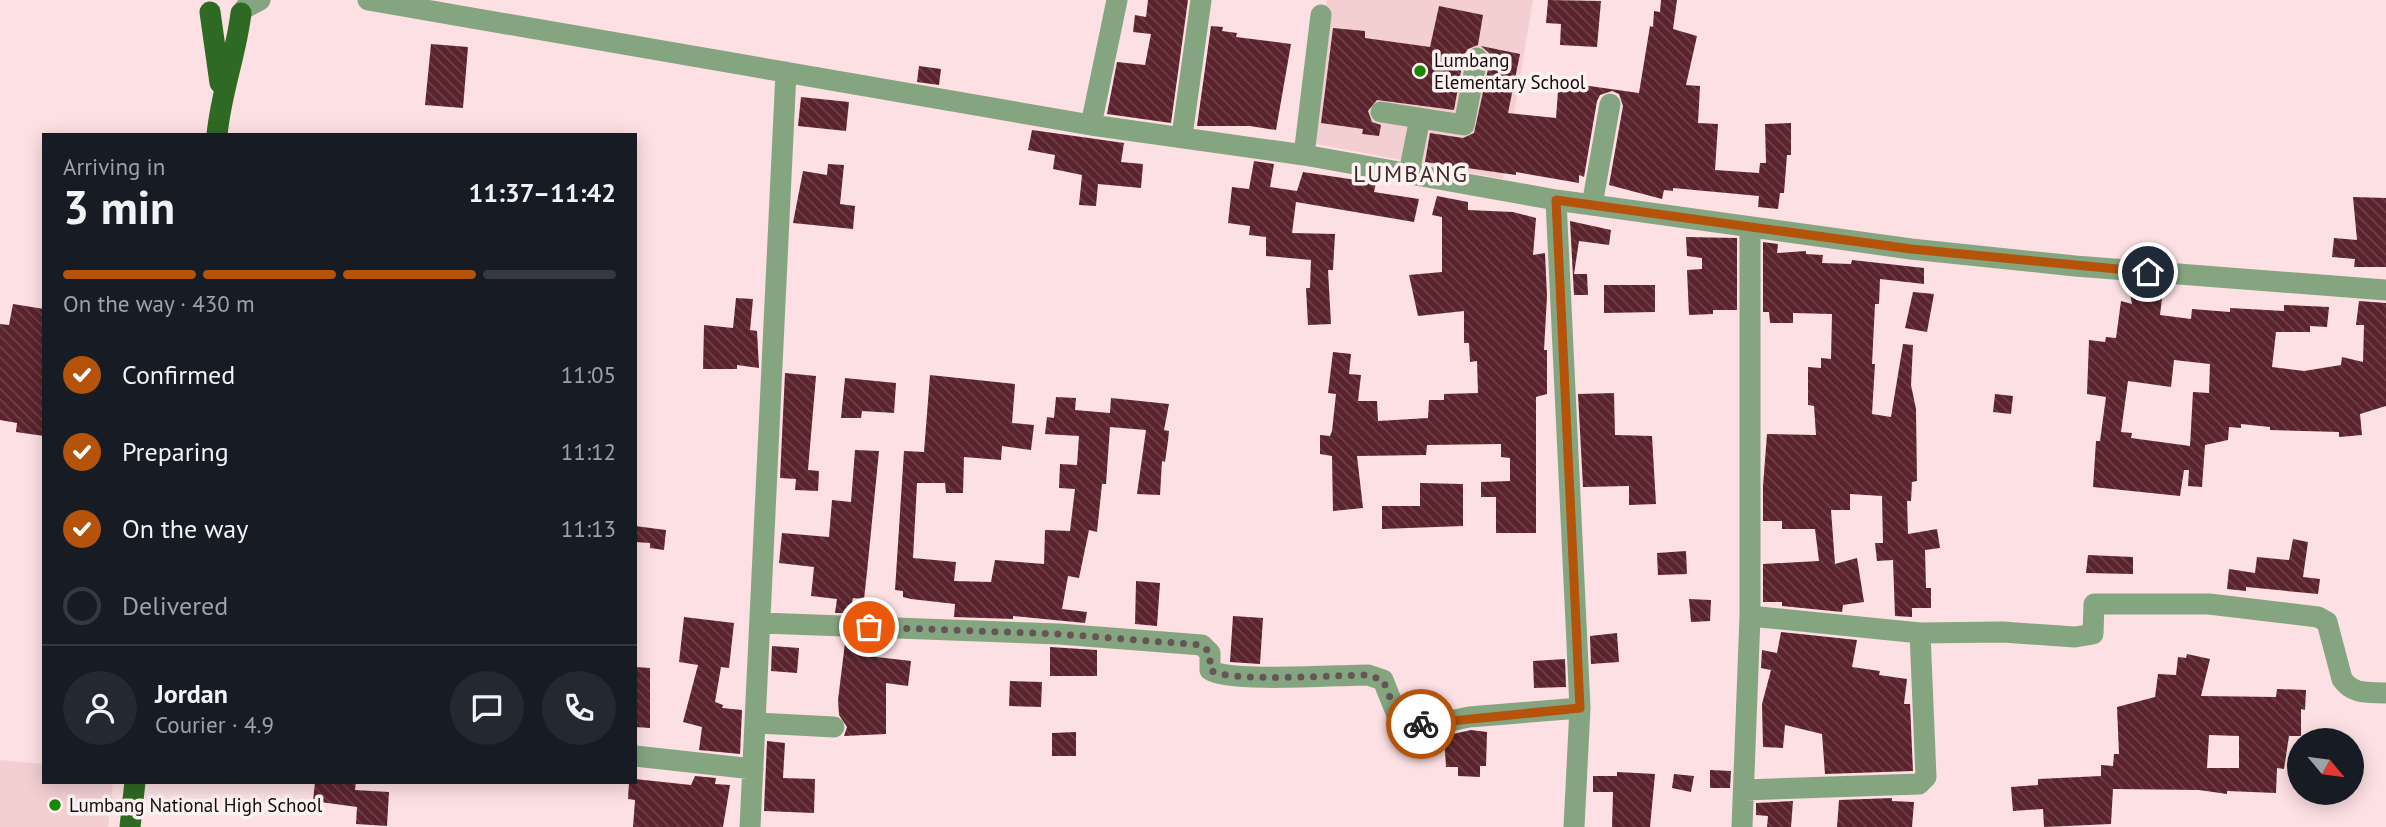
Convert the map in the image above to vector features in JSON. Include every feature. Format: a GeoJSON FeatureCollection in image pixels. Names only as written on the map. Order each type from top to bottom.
{"type":"FeatureCollection","features":[{"type":"Feature","properties":{"kind":"main road"},"geometry":{"type":"LineString","coordinates":[[205,3],[220,17],[230,18],[249,5]]}},
{"type":"Feature","properties":{"kind":"main road"},"geometry":{"type":"LineString","coordinates":[[205,3],[221,95]]}},
{"type":"Feature","properties":{"kind":"main road"},"geometry":{"type":"LineString","coordinates":[[217,133],[221,95],[249,5]]}},
{"type":"Feature","properties":{"kind":"main road"},"geometry":{"type":"LineString","coordinates":[[130,827],[135,784]]}},
{"type":"Feature","properties":{"kind":"street"},"geometry":{"type":"LineString","coordinates":[[368,0],[1091,125],[1304,155],[1556,200],[1750,228],[2075,267],[2386,290]]}},
{"type":"Feature","properties":{"kind":"street"},"geometry":{"type":"LineString","coordinates":[[1091,125],[1117,0]]}},
{"type":"Feature","properties":{"kind":"street"},"geometry":{"type":"LineString","coordinates":[[1182,136],[1201,0]]}},
{"type":"Feature","properties":{"kind":"street"},"geometry":{"type":"LineString","coordinates":[[1304,155],[1321,15]]}},
{"type":"Feature","properties":{"kind":"street"},"geometry":{"type":"LineString","coordinates":[[1381,112],[1464,125],[1477,58]]}},
{"type":"Feature","properties":{"kind":"street"},"geometry":{"type":"LineString","coordinates":[[750,827],[786,72]]}},
{"type":"Feature","properties":{"kind":"street"},"geometry":{"type":"LineString","coordinates":[[1592,205],[1610,104]]}},
{"type":"Feature","properties":{"kind":"street"},"geometry":{"type":"LineString","coordinates":[[1409,173],[1420,118]]}},
{"type":"Feature","properties":{"kind":"street"},"geometry":{"type":"LineString","coordinates":[[1556,200],[1580,708],[1574,827]]}},
{"type":"Feature","properties":{"kind":"street"},"geometry":{"type":"LineString","coordinates":[[1742,827],[1750,616],[1750,228]]}},
{"type":"Feature","properties":{"kind":"street"},"geometry":{"type":"LineString","coordinates":[[1750,616],[1920,633],[2003,632],[2075,637],[2093,634],[2094,604],[2209,604],[2318,617],[2327,622],[2342,679],[2347,686],[2355,691],[2386,693]]}},
{"type":"Feature","properties":{"kind":"street"},"geometry":{"type":"LineString","coordinates":[[761,623],[1059,634],[1202,645],[1210,653],[1210,670],[1215,673],[1241,676],[1368,675],[1383,680],[1397,715],[1404,724],[1436,724],[1469,717],[1580,708]]}},
{"type":"Feature","properties":{"kind":"street"},"geometry":{"type":"LineString","coordinates":[[1744,790],[1919,784],[1926,777],[1920,633]]}},
{"type":"Feature","properties":{"kind":"street"},"geometry":{"type":"LineString","coordinates":[[755,723],[834,727]]}},
{"type":"Feature","properties":{"kind":"street"},"geometry":{"type":"LineString","coordinates":[[637,756],[753,769]]}},
{"type":"Feature","properties":{"kind":"shaded area","name":"Lumbang Elementary School"},"geometry":{"type":"Polygon","coordinates":[[[1327,0],[1533,0],[1503,179],[1311,143],[1327,0]]]}},
{"type":"Feature","properties":{"kind":"shaded area","name":"Lumbang National High School"},"geometry":{"type":"Polygon","coordinates":[[[0,760],[42,764],[42,784],[113,784],[108,827],[0,827],[0,760]]]}},
{"type":"Feature","properties":{"kind":"building"},"geometry":{"type":"Polygon","coordinates":[[[1148,0],[1188,0],[1171,123],[1107,114],[1117,62],[1145,65],[1151,34],[1133,32],[1135,15],[1146,17],[1148,0]]]}},
{"type":"Feature","properties":{"kind":"building"},"geometry":{"type":"Polygon","coordinates":[[[1548,0],[1601,1],[1597,47],[1560,45],[1561,24],[1546,23],[1548,0]]]}},
{"type":"Feature","properties":{"kind":"building"},"geometry":{"type":"Polygon","coordinates":[[[1661,0],[1677,0],[1673,29],[1697,36],[1686,85],[1700,86],[1698,123],[1718,124],[1715,170],[1759,173],[1760,163],[1766,163],[1765,124],[1791,123],[1791,155],[1787,155],[1784,193],[1780,193],[1778,209],[1758,207],[1759,196],[1673,188],[1673,191],[1664,190],[1662,199],[1609,185],[1623,106],[1619,94],[1612,91],[1600,95],[1597,101],[1584,177],[1579,175],[1579,183],[1516,172],[1516,175],[1425,162],[1430,133],[1463,138],[1474,133],[1490,60],[1489,53],[1481,46],[1520,54],[1508,113],[1556,118],[1558,91],[1567,92],[1568,83],[1639,93],[1650,26],[1653,27],[1654,11],[1660,12],[1661,0]]]}},
{"type":"Feature","properties":{"kind":"building"},"geometry":{"type":"Polygon","coordinates":[[[1439,6],[1483,15],[1478,45],[1468,49],[1464,55],[1454,110],[1377,100],[1368,111],[1372,122],[1381,125],[1379,136],[1362,134],[1363,129],[1321,123],[1333,28],[1365,31],[1365,38],[1430,47],[1439,6]]]}},
{"type":"Feature","properties":{"kind":"building"},"geometry":{"type":"Polygon","coordinates":[[[1211,26],[1223,27],[1222,31],[1237,33],[1236,37],[1291,44],[1276,130],[1250,126],[1197,126],[1211,26]]]}},
{"type":"Feature","properties":{"kind":"building"},"geometry":{"type":"Polygon","coordinates":[[[431,44],[468,47],[463,108],[425,105],[431,44]]]}},
{"type":"Feature","properties":{"kind":"building"},"geometry":{"type":"Polygon","coordinates":[[[919,66],[941,69],[939,85],[917,82],[919,66]]]}},
{"type":"Feature","properties":{"kind":"building"},"geometry":{"type":"Polygon","coordinates":[[[801,97],[849,102],[846,131],[798,126],[801,97]]]}},
{"type":"Feature","properties":{"kind":"building"},"geometry":{"type":"Polygon","coordinates":[[[1032,130],[1124,143],[1121,162],[1143,164],[1141,188],[1098,184],[1096,206],[1079,205],[1082,175],[1053,169],[1055,155],[1028,150],[1032,130]]]}},
{"type":"Feature","properties":{"kind":"building"},"geometry":{"type":"Polygon","coordinates":[[[1254,161],[1274,164],[1270,187],[1297,191],[1303,172],[1376,183],[1374,192],[1419,199],[1414,222],[1296,202],[1292,233],[1335,234],[1333,270],[1328,270],[1331,324],[1308,325],[1306,288],[1310,288],[1311,260],[1266,256],[1266,237],[1249,235],[1250,226],[1228,223],[1232,187],[1249,189],[1254,161]]]}},
{"type":"Feature","properties":{"kind":"building"},"geometry":{"type":"Polygon","coordinates":[[[828,164],[844,165],[840,204],[855,206],[853,229],[793,223],[803,171],[827,175],[828,164]]]}},
{"type":"Feature","properties":{"kind":"building"},"geometry":{"type":"Polygon","coordinates":[[[1437,196],[1468,202],[1468,210],[1513,212],[1536,218],[1533,255],[1545,253],[1547,296],[1544,350],[1547,350],[1547,394],[1536,397],[1536,533],[1496,533],[1496,497],[1481,497],[1481,482],[1510,481],[1510,458],[1501,457],[1501,444],[1427,445],[1426,455],[1357,456],[1363,508],[1333,511],[1332,456],[1320,454],[1320,435],[1330,436],[1332,431],[1336,394],[1328,393],[1333,352],[1351,354],[1349,374],[1361,375],[1358,401],[1377,401],[1378,421],[1428,418],[1429,400],[1444,400],[1444,394],[1478,393],[1477,361],[1470,362],[1469,343],[1464,343],[1464,311],[1418,316],[1409,275],[1442,272],[1442,217],[1432,215],[1437,196]]]}},
{"type":"Feature","properties":{"kind":"building"},"geometry":{"type":"Polygon","coordinates":[[[2353,197],[2386,198],[2386,267],[2354,267],[2355,259],[2332,257],[2334,238],[2357,240],[2353,197]]]}},
{"type":"Feature","properties":{"kind":"building"},"geometry":{"type":"Polygon","coordinates":[[[1570,221],[1611,230],[1609,245],[1579,241],[1574,274],[1587,274],[1588,295],[1574,295],[1570,221]]]}},
{"type":"Feature","properties":{"kind":"building"},"geometry":{"type":"Polygon","coordinates":[[[1686,237],[1737,238],[1737,310],[1713,310],[1713,314],[1689,315],[1687,270],[1702,269],[1702,258],[1687,256],[1686,237]]]}},
{"type":"Feature","properties":{"kind":"building"},"geometry":{"type":"Polygon","coordinates":[[[1763,242],[1778,244],[1777,253],[1806,251],[1806,254],[1823,255],[1822,263],[1851,264],[1852,260],[1924,268],[1924,284],[1880,279],[1879,304],[1875,304],[1872,364],[1875,364],[1872,414],[1891,417],[1903,344],[1913,345],[1911,385],[1916,409],[1917,481],[1912,482],[1911,501],[1907,501],[1908,534],[1937,529],[1940,548],[1925,550],[1926,588],[1931,588],[1931,608],[1912,608],[1912,617],[1895,616],[1893,560],[1877,561],[1875,543],[1883,543],[1882,496],[1850,494],[1850,510],[1831,510],[1835,564],[1857,558],[1864,602],[1843,605],[1842,612],[1782,606],[1782,602],[1763,602],[1763,564],[1819,561],[1815,529],[1782,529],[1782,521],[1763,521],[1763,486],[1767,434],[1816,435],[1814,406],[1808,405],[1808,367],[1821,368],[1821,358],[1831,359],[1832,314],[1793,313],[1793,323],[1770,323],[1769,312],[1763,312],[1763,242]]]}},
{"type":"Feature","properties":{"kind":"building"},"geometry":{"type":"Polygon","coordinates":[[[1604,285],[1655,285],[1655,312],[1604,313],[1604,285]]]}},
{"type":"Feature","properties":{"kind":"building"},"geometry":{"type":"Polygon","coordinates":[[[2129,288],[2163,290],[2160,315],[2191,319],[2192,309],[2230,312],[2230,308],[2284,311],[2284,305],[2329,307],[2327,327],[2310,326],[2310,332],[2276,332],[2272,367],[2304,371],[2341,365],[2342,357],[2363,362],[2364,325],[2356,325],[2359,301],[2386,303],[2386,406],[2360,414],[2362,435],[2339,437],[2339,432],[2270,430],[2270,427],[2241,424],[2241,428],[2229,427],[2228,440],[2205,445],[2202,487],[2188,486],[2189,470],[2184,470],[2180,496],[2093,487],[2096,441],[2100,441],[2106,397],[2087,394],[2089,340],[2105,342],[2106,337],[2116,338],[2121,301],[2132,304],[2129,288]],[[2174,360],[2171,387],[2128,381],[2121,432],[2132,433],[2131,438],[2190,446],[2193,392],[2209,393],[2210,364],[2174,360]]]}},
{"type":"Feature","properties":{"kind":"building"},"geometry":{"type":"Polygon","coordinates":[[[1913,292],[1934,294],[1927,332],[1905,328],[1913,292]]]}},
{"type":"Feature","properties":{"kind":"building"},"geometry":{"type":"Polygon","coordinates":[[[736,298],[753,299],[750,330],[757,331],[759,368],[737,365],[737,369],[703,369],[704,325],[733,328],[736,298]]]}},
{"type":"Feature","properties":{"kind":"building"},"geometry":{"type":"Polygon","coordinates":[[[13,304],[42,309],[42,436],[16,432],[17,423],[0,420],[0,324],[9,325],[13,304]]]}},
{"type":"Feature","properties":{"kind":"building"},"geometry":{"type":"Polygon","coordinates":[[[785,373],[816,376],[808,470],[819,471],[818,491],[795,490],[796,479],[780,478],[785,373]]]}},
{"type":"Feature","properties":{"kind":"building"},"geometry":{"type":"Polygon","coordinates":[[[930,375],[1015,384],[1012,423],[1034,425],[1031,450],[1002,446],[1001,460],[964,457],[963,493],[946,493],[945,483],[917,483],[913,558],[956,562],[954,581],[991,582],[995,560],[1044,564],[1045,530],[1070,531],[1075,489],[1059,488],[1060,464],[1077,465],[1079,436],[1045,434],[1047,417],[1054,418],[1056,397],[1076,398],[1075,410],[1110,413],[1111,398],[1169,404],[1164,430],[1169,431],[1165,462],[1162,461],[1160,495],[1137,494],[1146,430],[1110,427],[1106,484],[1102,484],[1097,532],[1089,530],[1079,578],[1068,576],[1062,609],[1087,612],[1085,623],[1013,616],[1013,619],[954,617],[955,604],[911,599],[903,597],[903,591],[895,590],[904,451],[924,452],[930,375]]]}},
{"type":"Feature","properties":{"kind":"building"},"geometry":{"type":"Polygon","coordinates":[[[845,378],[896,383],[894,413],[862,411],[861,418],[841,418],[845,378]]]}},
{"type":"Feature","properties":{"kind":"building"},"geometry":{"type":"Polygon","coordinates":[[[1614,393],[1615,435],[1652,436],[1656,504],[1629,505],[1629,486],[1583,487],[1578,394],[1614,393]]]}},
{"type":"Feature","properties":{"kind":"building"},"geometry":{"type":"Polygon","coordinates":[[[1995,394],[2013,396],[2011,414],[1993,412],[1995,394]]]}},
{"type":"Feature","properties":{"kind":"building"},"geometry":{"type":"Polygon","coordinates":[[[855,450],[879,451],[864,599],[853,598],[850,613],[835,613],[837,599],[811,596],[814,567],[779,563],[782,533],[829,537],[832,500],[851,502],[855,450]]]}},
{"type":"Feature","properties":{"kind":"building"},"geometry":{"type":"Polygon","coordinates":[[[1420,483],[1463,484],[1463,526],[1382,529],[1382,506],[1420,506],[1420,483]]]}},
{"type":"Feature","properties":{"kind":"building"},"geometry":{"type":"Polygon","coordinates":[[[637,526],[666,530],[664,550],[650,548],[650,543],[637,542],[637,526]]]}},
{"type":"Feature","properties":{"kind":"building"},"geometry":{"type":"Polygon","coordinates":[[[2293,539],[2308,542],[2303,577],[2320,579],[2318,594],[2246,587],[2246,591],[2227,589],[2229,569],[2255,573],[2257,557],[2289,560],[2293,539]]]}},
{"type":"Feature","properties":{"kind":"building"},"geometry":{"type":"Polygon","coordinates":[[[1686,551],[1687,574],[1658,575],[1657,553],[1686,551]]]}},
{"type":"Feature","properties":{"kind":"building"},"geometry":{"type":"Polygon","coordinates":[[[2088,555],[2133,557],[2133,574],[2086,573],[2088,555]]]}},
{"type":"Feature","properties":{"kind":"building"},"geometry":{"type":"Polygon","coordinates":[[[1136,581],[1160,583],[1157,626],[1135,624],[1136,581]]]}},
{"type":"Feature","properties":{"kind":"building"},"geometry":{"type":"Polygon","coordinates":[[[1689,599],[1711,600],[1710,621],[1691,622],[1689,599]]]}},
{"type":"Feature","properties":{"kind":"building"},"geometry":{"type":"Polygon","coordinates":[[[1233,616],[1263,618],[1260,664],[1230,662],[1233,616]]]}},
{"type":"Feature","properties":{"kind":"building"},"geometry":{"type":"Polygon","coordinates":[[[684,617],[734,623],[729,668],[721,667],[715,702],[723,705],[722,708],[742,710],[740,754],[699,750],[702,727],[683,722],[698,665],[679,662],[684,617]]]}},
{"type":"Feature","properties":{"kind":"building"},"geometry":{"type":"Polygon","coordinates":[[[1781,632],[1857,640],[1852,667],[1907,679],[1904,704],[1910,704],[1913,771],[1825,774],[1822,734],[1785,725],[1783,748],[1763,747],[1762,704],[1771,670],[1761,668],[1762,650],[1777,653],[1781,632]]]}},
{"type":"Feature","properties":{"kind":"building"},"geometry":{"type":"Polygon","coordinates":[[[1617,633],[1619,662],[1591,664],[1590,636],[1617,633]]]}},
{"type":"Feature","properties":{"kind":"building"},"geometry":{"type":"Polygon","coordinates":[[[845,643],[869,646],[868,656],[911,661],[908,686],[886,683],[886,734],[844,736],[847,727],[839,715],[838,700],[845,643]]]}},
{"type":"Feature","properties":{"kind":"building"},"geometry":{"type":"Polygon","coordinates":[[[772,646],[799,648],[797,673],[771,671],[772,646]]]}},
{"type":"Feature","properties":{"kind":"building"},"geometry":{"type":"Polygon","coordinates":[[[1050,647],[1097,650],[1097,676],[1050,676],[1050,647]]]}},
{"type":"Feature","properties":{"kind":"building"},"geometry":{"type":"Polygon","coordinates":[[[2187,654],[2210,659],[2201,696],[2276,697],[2277,689],[2306,690],[2305,710],[2301,709],[2301,728],[2287,728],[2284,769],[2277,768],[2276,793],[2227,791],[2227,794],[2199,790],[2113,789],[2111,824],[2044,827],[2043,809],[2013,811],[2011,787],[2038,785],[2038,779],[2101,776],[2101,765],[2113,766],[2114,754],[2119,754],[2117,707],[2155,697],[2158,674],[2176,675],[2178,657],[2186,658],[2187,654]],[[2209,735],[2207,768],[2239,768],[2239,736],[2209,735]]]}},
{"type":"Feature","properties":{"kind":"building"},"geometry":{"type":"Polygon","coordinates":[[[1565,659],[1566,687],[1534,688],[1533,661],[1565,659]]]}},
{"type":"Feature","properties":{"kind":"building"},"geometry":{"type":"Polygon","coordinates":[[[637,667],[650,668],[650,728],[637,727],[637,667]]]}},
{"type":"Feature","properties":{"kind":"building"},"geometry":{"type":"Polygon","coordinates":[[[1010,681],[1042,682],[1041,707],[1009,706],[1010,681]]]}},
{"type":"Feature","properties":{"kind":"building"},"geometry":{"type":"Polygon","coordinates":[[[1430,694],[1433,711],[1410,711],[1407,699],[1430,694]]]}},
{"type":"Feature","properties":{"kind":"building"},"geometry":{"type":"Polygon","coordinates":[[[1471,730],[1487,732],[1486,766],[1480,766],[1480,777],[1458,776],[1458,767],[1446,767],[1444,736],[1471,730]]]}},
{"type":"Feature","properties":{"kind":"building"},"geometry":{"type":"Polygon","coordinates":[[[1076,732],[1076,756],[1052,756],[1052,733],[1076,732]]]}},
{"type":"Feature","properties":{"kind":"building"},"geometry":{"type":"Polygon","coordinates":[[[767,741],[785,743],[783,778],[815,779],[814,813],[764,811],[767,741]]]}},
{"type":"Feature","properties":{"kind":"building"},"geometry":{"type":"Polygon","coordinates":[[[1710,770],[1731,771],[1730,788],[1710,788],[1710,770]]]}},
{"type":"Feature","properties":{"kind":"building"},"geometry":{"type":"Polygon","coordinates":[[[1617,772],[1655,774],[1650,827],[1612,827],[1613,792],[1593,792],[1593,776],[1617,776],[1617,772]]]}},
{"type":"Feature","properties":{"kind":"building"},"geometry":{"type":"Polygon","coordinates":[[[1674,774],[1694,776],[1691,792],[1672,788],[1674,774]]]}},
{"type":"Feature","properties":{"kind":"building"},"geometry":{"type":"Polygon","coordinates":[[[695,776],[716,778],[715,784],[730,785],[723,827],[633,827],[635,800],[628,799],[629,784],[637,784],[637,779],[691,785],[695,776]]]}},
{"type":"Feature","properties":{"kind":"building"},"geometry":{"type":"Polygon","coordinates":[[[315,784],[356,784],[355,790],[389,792],[387,826],[356,824],[357,807],[313,801],[315,784]]]}},
{"type":"Feature","properties":{"kind":"building"},"geometry":{"type":"Polygon","coordinates":[[[1892,798],[1892,801],[1914,802],[1912,827],[1837,827],[1839,800],[1892,798]]]}},
{"type":"Feature","properties":{"kind":"building"},"geometry":{"type":"Polygon","coordinates":[[[1793,801],[1791,827],[1767,827],[1768,816],[1756,815],[1756,803],[1793,801]]]}},
{"type":"Feature","properties":{"kind":"way so far"},"geometry":{"type":"LineString","coordinates":[[869,627],[1059,634],[1106,640],[1202,645],[1210,653],[1210,670],[1215,673],[1241,676],[1368,675],[1383,680],[1397,715],[1404,724],[1421,724]]}},
{"type":"Feature","properties":{"kind":"place","name":"Lumbang Elementary School"},"geometry":{"type":"Point","coordinates":[1420,71]}},
{"type":"Feature","properties":{"kind":"place","name":"Lumbang National High School"},"geometry":{"type":"Point","coordinates":[55,805]}},
{"type":"Feature","properties":{"kind":"district","name":"LUMBANG"},"geometry":{"type":"Point","coordinates":[1411,174]}},
{"type":"Feature","properties":{"kind":"route"},"geometry":{"type":"LineString","coordinates":[[1421,724],[1436,724],[1469,717],[1580,708],[1556,200],[1911,249],[2148,272]]}}]}
